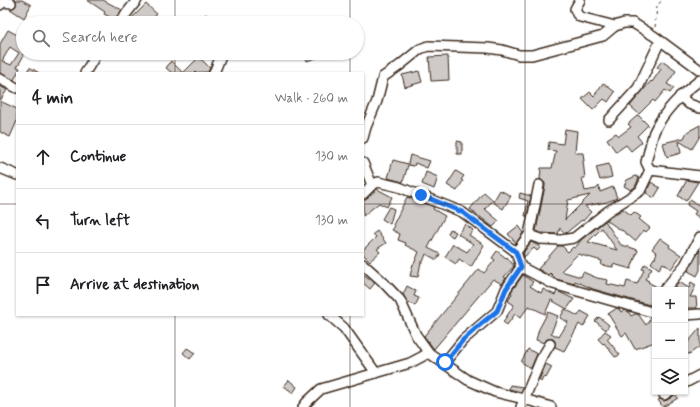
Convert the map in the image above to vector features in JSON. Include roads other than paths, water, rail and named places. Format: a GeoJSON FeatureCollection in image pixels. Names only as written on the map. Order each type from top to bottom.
{"type":"FeatureCollection","features":[{"type":"Feature","properties":{"kind":"street"},"geometry":{"type":"LineString","coordinates":[[124,16],[137,0]]}},
{"type":"Feature","properties":{"kind":"street"},"geometry":{"type":"LineString","coordinates":[[580,0],[575,9],[576,14],[580,17],[615,26]]}},
{"type":"Feature","properties":{"kind":"street"},"geometry":{"type":"LineString","coordinates":[[0,5],[4,2],[11,3]]}},
{"type":"Feature","properties":{"kind":"street"},"geometry":{"type":"LineString","coordinates":[[364,134],[384,77],[424,47],[488,48],[519,55],[532,55],[602,36],[615,26],[624,23],[633,23],[700,70]]}},
{"type":"Feature","properties":{"kind":"street"},"geometry":{"type":"LineString","coordinates":[[609,120],[638,88],[657,39]]}},
{"type":"Feature","properties":{"kind":"street"},"geometry":{"type":"LineString","coordinates":[[86,72],[93,60]]}},
{"type":"Feature","properties":{"kind":"street"},"geometry":{"type":"LineString","coordinates":[[214,72],[219,60]]}},
{"type":"Feature","properties":{"kind":"street"},"geometry":{"type":"LineString","coordinates":[[0,79],[16,87]]}},
{"type":"Feature","properties":{"kind":"street"},"geometry":{"type":"LineString","coordinates":[[650,170],[646,162],[654,132],[663,117],[680,96],[700,80]]}},
{"type":"Feature","properties":{"kind":"street"},"geometry":{"type":"LineString","coordinates":[[680,96],[689,104],[700,108]]}},
{"type":"Feature","properties":{"kind":"street"},"geometry":{"type":"LineString","coordinates":[[364,165],[372,185]]}},
{"type":"Feature","properties":{"kind":"street"},"geometry":{"type":"LineString","coordinates":[[0,168],[16,175]]}},
{"type":"Feature","properties":{"kind":"street"},"geometry":{"type":"LineString","coordinates":[[650,170],[700,176]]}},
{"type":"Feature","properties":{"kind":"street"},"geometry":{"type":"LineString","coordinates":[[530,236],[540,239],[561,240],[574,238],[608,211],[640,191],[650,170]]}},
{"type":"Feature","properties":{"kind":"street"},"geometry":{"type":"LineString","coordinates":[[364,193],[372,185],[378,182],[399,187],[462,212],[516,252],[521,267],[553,284],[652,310]]}},
{"type":"Feature","properties":{"kind":"street"},"geometry":{"type":"LineString","coordinates":[[516,252],[530,236],[539,185]]}},
{"type":"Feature","properties":{"kind":"street"},"geometry":{"type":"LineString","coordinates":[[667,287],[685,266],[700,237]]}},
{"type":"Feature","properties":{"kind":"street"},"geometry":{"type":"LineString","coordinates":[[364,265],[400,300],[416,335],[429,353],[445,362],[468,380],[495,392],[522,403],[551,407]]}},
{"type":"Feature","properties":{"kind":"street"},"geometry":{"type":"LineString","coordinates":[[445,362],[463,340],[497,311],[506,289],[521,267]]}},
{"type":"Feature","properties":{"kind":"street"},"geometry":{"type":"LineString","coordinates":[[688,315],[700,314]]}},
{"type":"Feature","properties":{"kind":"street"},"geometry":{"type":"LineString","coordinates":[[330,316],[344,328],[376,373]]}},
{"type":"Feature","properties":{"kind":"street"},"geometry":{"type":"LineString","coordinates":[[522,403],[541,359],[550,344]]}},
{"type":"Feature","properties":{"kind":"street"},"geometry":{"type":"LineString","coordinates":[[303,407],[321,389],[410,363],[429,353]]}},
{"type":"Feature","properties":{"kind":"street"},"geometry":{"type":"LineString","coordinates":[[688,381],[700,375]]}}]}
